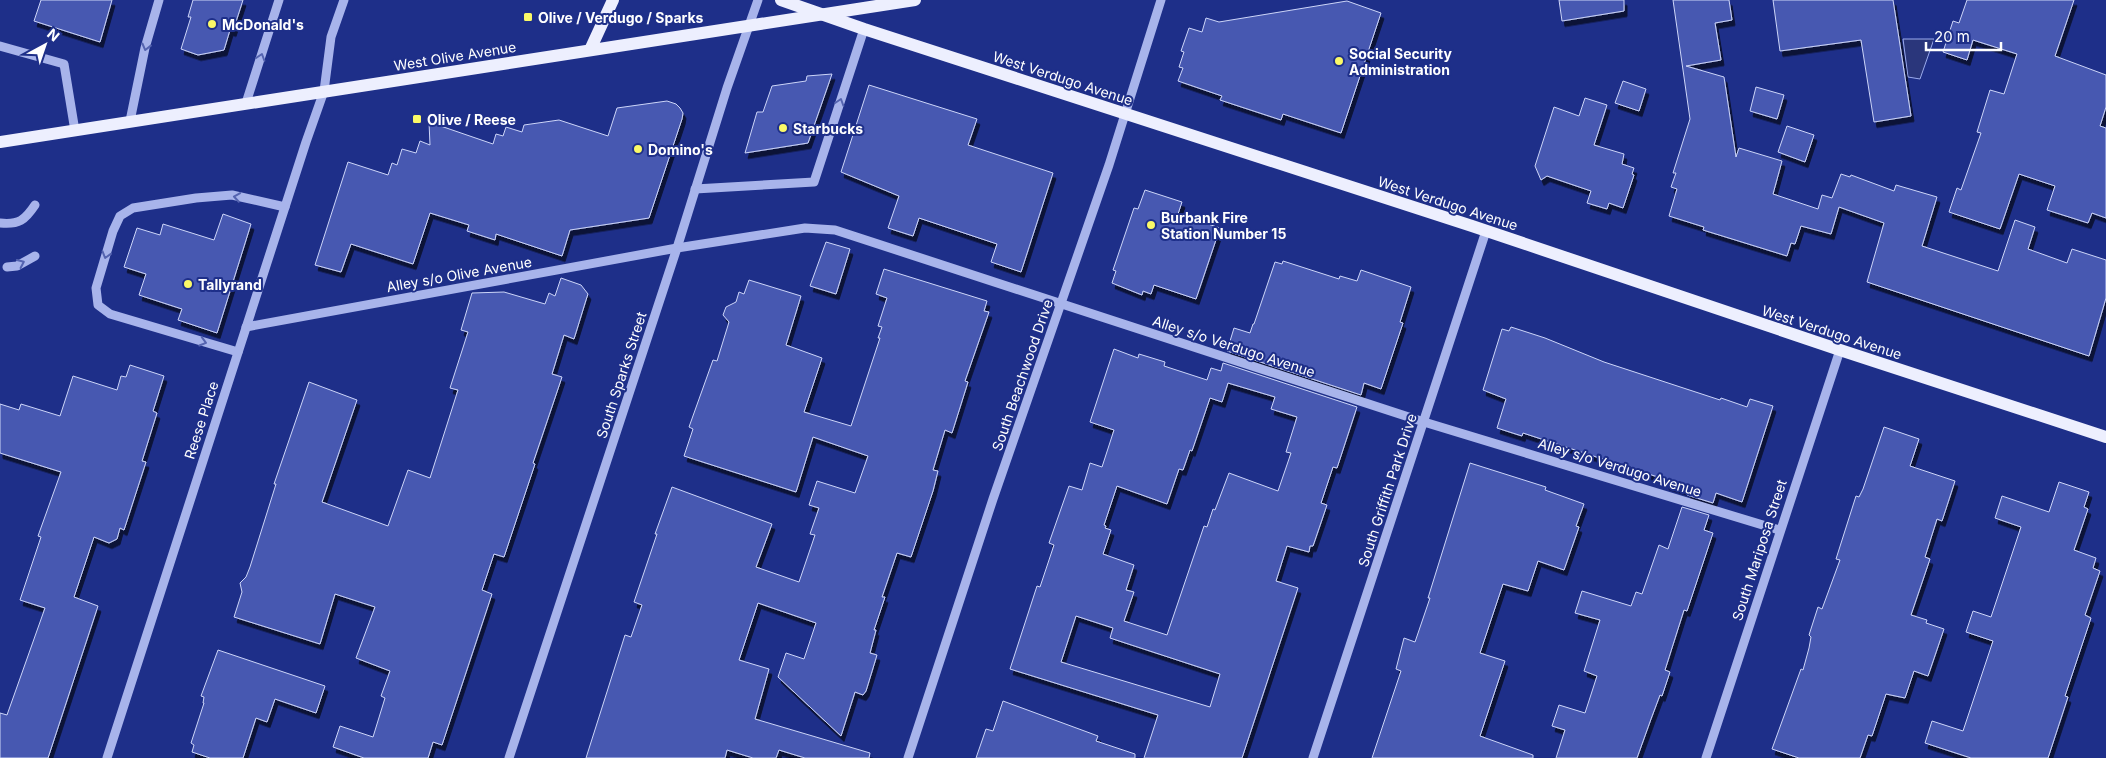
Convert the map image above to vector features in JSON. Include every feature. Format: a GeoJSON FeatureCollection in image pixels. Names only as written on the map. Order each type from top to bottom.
{"type":"FeatureCollection","features":[{"type":"Feature","properties":{"kind":"main road"},"geometry":{"type":"LineString","coordinates":[[590,50],[613,0]]}},
{"type":"Feature","properties":{"kind":"main road","name":"West Verdugo Avenue"},"geometry":{"type":"LineString","coordinates":[[781,0],[864,29],[1486,231],[2106,437]]}},
{"type":"Feature","properties":{"kind":"main road","name":"West Olive Avenue"},"geometry":{"type":"LineString","coordinates":[[0,142],[915,0]]}},
{"type":"Feature","properties":{"kind":"street"},"geometry":{"type":"LineString","coordinates":[[130,121],[145,48],[159,0]]}},
{"type":"Feature","properties":{"kind":"street"},"geometry":{"type":"LineString","coordinates":[[246,103],[279,0]]}},
{"type":"Feature","properties":{"kind":"street","name":"Reese Place"},"geometry":{"type":"LineString","coordinates":[[107,758],[324,92],[331,37],[344,0]]}},
{"type":"Feature","properties":{"kind":"street","name":"South Sparks Street"},"geometry":{"type":"LineString","coordinates":[[509,758],[758,0]]}},
{"type":"Feature","properties":{"kind":"street","name":"South Beachwood Drive"},"geometry":{"type":"LineString","coordinates":[[908,758],[993,499],[1062,305],[1161,0]]}},
{"type":"Feature","properties":{"kind":"street"},"geometry":{"type":"LineString","coordinates":[[695,189],[814,182],[864,29]]}},
{"type":"Feature","properties":{"kind":"street"},"geometry":{"type":"LineString","coordinates":[[0,46],[64,64],[75,131]]}},
{"type":"Feature","properties":{"kind":"street"},"geometry":{"type":"LineString","coordinates":[[238,352],[110,314],[98,304],[96,288],[114,230],[120,216],[133,208],[196,198],[232,195],[285,207]]}},
{"type":"Feature","properties":{"kind":"street"},"geometry":{"type":"LineString","coordinates":[[0,223],[10,224],[26,219],[36,205]]}},
{"type":"Feature","properties":{"kind":"street","name":"Alley s/o Verdugo Avenue"},"geometry":{"type":"LineString","coordinates":[[677,248],[805,228],[835,230],[1424,422],[1779,530]]}},
{"type":"Feature","properties":{"kind":"street","name":"South Griffith Park Drive"},"geometry":{"type":"LineString","coordinates":[[1313,758],[1486,231]]}},
{"type":"Feature","properties":{"kind":"street","name":"Alley s/o Olive Avenue"},"geometry":{"type":"LineString","coordinates":[[246,327],[677,248]]}},
{"type":"Feature","properties":{"kind":"street"},"geometry":{"type":"LineString","coordinates":[[7,268],[17,266],[35,256]]}},
{"type":"Feature","properties":{"kind":"street","name":"South Mariposa Street"},"geometry":{"type":"LineString","coordinates":[[1706,758],[1779,530],[1840,350]]}},
{"type":"Feature","properties":{"kind":"water"},"geometry":{"type":"Polygon","coordinates":[[[1903,39],[1934,39],[1920,79],[1908,77],[1903,39]]]}},
{"type":"Feature","properties":{"kind":"building"},"geometry":{"type":"Polygon","coordinates":[[[41,0],[112,0],[100,42],[34,21],[41,0]]]}},
{"type":"Feature","properties":{"kind":"building","name":"McDonald's"},"geometry":{"type":"Polygon","coordinates":[[[193,0],[243,0],[233,31],[230,30],[224,50],[198,55],[181,49],[191,17],[188,17],[193,0]]]}},
{"type":"Feature","properties":{"kind":"building"},"geometry":{"type":"Polygon","coordinates":[[[1559,0],[1624,0],[1624,11],[1562,21],[1559,0]]]}},
{"type":"Feature","properties":{"kind":"building"},"geometry":{"type":"Polygon","coordinates":[[[1673,0],[1729,0],[1732,20],[1715,23],[1721,60],[1686,66],[1724,77],[1736,157],[1739,148],[1782,161],[1773,194],[1818,209],[1822,195],[1832,198],[1841,174],[1850,177],[1851,175],[1894,191],[1896,185],[1937,197],[1922,246],[1998,271],[2015,220],[2035,227],[2028,249],[2067,263],[2072,249],[2106,260],[2106,298],[2089,356],[1867,282],[1884,223],[1839,207],[1831,234],[1801,226],[1795,244],[1791,243],[1787,256],[1703,230],[1704,227],[1669,216],[1677,189],[1671,187],[1676,173],[1673,173],[1690,119],[1673,0]]]}},
{"type":"Feature","properties":{"kind":"building"},"geometry":{"type":"Polygon","coordinates":[[[1773,0],[1893,0],[1911,116],[1874,122],[1861,40],[1780,51],[1773,0]]]}},
{"type":"Feature","properties":{"kind":"building"},"geometry":{"type":"Polygon","coordinates":[[[1967,0],[2074,0],[2055,56],[2106,75],[2106,107],[2100,126],[2106,128],[2106,218],[2092,213],[2088,223],[2047,210],[2055,186],[2019,174],[2000,229],[1949,212],[1957,188],[1961,190],[1981,133],[1977,132],[1990,90],[2004,94],[2017,54],[1973,40],[1967,60],[1943,52],[1953,21],[1959,23],[1967,0]]]}},
{"type":"Feature","properties":{"kind":"building"},"geometry":{"type":"Polygon","coordinates":[[[1347,1],[1381,13],[1341,133],[1283,114],[1281,120],[1220,100],[1222,96],[1178,81],[1183,68],[1179,67],[1184,52],[1181,51],[1189,28],[1202,32],[1206,18],[1219,22],[1347,1]]]}},
{"type":"Feature","properties":{"kind":"building","name":"Starbucks"},"geometry":{"type":"Polygon","coordinates":[[[832,74],[808,143],[745,153],[757,112],[763,112],[772,86],[806,81],[807,76],[832,74]]]}},
{"type":"Feature","properties":{"kind":"building"},"geometry":{"type":"Polygon","coordinates":[[[1623,81],[1646,89],[1639,111],[1615,103],[1623,81]]]}},
{"type":"Feature","properties":{"kind":"building"},"geometry":{"type":"Polygon","coordinates":[[[869,85],[977,119],[968,145],[1053,173],[1021,272],[991,262],[997,244],[919,218],[913,236],[888,228],[899,196],[841,172],[869,85]]]}},
{"type":"Feature","properties":{"kind":"building"},"geometry":{"type":"Polygon","coordinates":[[[1756,87],[1784,95],[1777,119],[1750,111],[1756,87]]]}},
{"type":"Feature","properties":{"kind":"building"},"geometry":{"type":"Polygon","coordinates":[[[1585,98],[1607,105],[1594,145],[1624,154],[1622,164],[1634,168],[1632,174],[1634,175],[1623,208],[1609,203],[1607,209],[1587,203],[1591,191],[1547,176],[1541,180],[1535,166],[1554,107],[1579,116],[1585,98]]]}},
{"type":"Feature","properties":{"kind":"building"},"geometry":{"type":"Polygon","coordinates":[[[667,101],[676,104],[683,113],[649,218],[570,230],[562,256],[496,234],[495,240],[467,231],[469,225],[430,213],[413,264],[351,244],[341,272],[315,265],[348,162],[388,175],[392,163],[397,165],[402,149],[416,153],[420,141],[430,145],[429,122],[493,144],[496,134],[503,136],[506,127],[522,132],[524,125],[559,120],[608,136],[617,108],[667,101]]]}},
{"type":"Feature","properties":{"kind":"building"},"geometry":{"type":"Polygon","coordinates":[[[1787,126],[1814,135],[1805,162],[1778,152],[1787,126]]]}},
{"type":"Feature","properties":{"kind":"building"},"geometry":{"type":"Polygon","coordinates":[[[1145,190],[1182,202],[1178,214],[1220,228],[1196,299],[1154,285],[1151,294],[1143,291],[1142,295],[1112,283],[1116,271],[1113,270],[1134,208],[1138,209],[1145,190]]]}},
{"type":"Feature","properties":{"kind":"building","name":"Tallyrand"},"geometry":{"type":"Polygon","coordinates":[[[223,214],[251,224],[217,333],[178,320],[182,309],[139,295],[146,274],[124,267],[137,228],[160,235],[163,224],[214,240],[223,214]]]}},
{"type":"Feature","properties":{"kind":"building"},"geometry":{"type":"Polygon","coordinates":[[[826,242],[850,249],[836,294],[810,286],[826,242]]]}},
{"type":"Feature","properties":{"kind":"building"},"geometry":{"type":"Polygon","coordinates":[[[1283,261],[1339,279],[1340,276],[1357,281],[1361,270],[1411,287],[1400,322],[1403,323],[1381,389],[1364,383],[1361,395],[1227,351],[1234,328],[1250,333],[1275,262],[1282,264],[1283,261]]]}},
{"type":"Feature","properties":{"kind":"building"},"geometry":{"type":"Polygon","coordinates":[[[884,269],[987,301],[984,311],[989,312],[965,381],[968,382],[952,433],[945,430],[933,470],[938,471],[933,491],[911,557],[897,553],[882,597],[885,597],[874,630],[876,630],[870,653],[877,655],[866,691],[863,695],[855,692],[841,736],[778,677],[786,653],[804,659],[816,623],[758,603],[739,660],[769,669],[755,719],[870,753],[869,758],[805,758],[779,750],[776,758],[753,758],[727,750],[725,758],[586,758],[625,635],[631,637],[642,605],[634,602],[672,487],[772,524],[756,567],[799,582],[815,535],[810,534],[819,508],[809,505],[817,481],[855,493],[868,456],[813,437],[796,492],[684,456],[693,429],[689,427],[713,360],[717,361],[729,322],[723,315],[726,307],[736,302],[739,292],[744,294],[749,280],[801,296],[786,345],[822,358],[804,412],[851,426],[880,338],[878,338],[882,327],[878,326],[887,298],[876,294],[884,269]]]}},
{"type":"Feature","properties":{"kind":"building"},"geometry":{"type":"Polygon","coordinates":[[[561,278],[581,285],[588,294],[574,339],[564,335],[552,374],[562,377],[504,557],[494,554],[482,590],[492,594],[442,745],[433,742],[428,758],[364,758],[333,747],[340,726],[373,737],[385,698],[381,696],[390,671],[356,658],[375,607],[335,594],[320,644],[234,617],[242,592],[240,583],[246,577],[250,567],[276,484],[274,484],[309,382],[357,400],[322,502],[388,526],[408,470],[430,478],[458,390],[450,388],[468,332],[461,330],[472,293],[504,292],[545,304],[549,293],[555,296],[561,278]]]}},
{"type":"Feature","properties":{"kind":"building"},"geometry":{"type":"Polygon","coordinates":[[[1511,327],[1545,338],[1604,362],[1720,400],[1721,398],[1747,407],[1750,399],[1773,406],[1742,502],[1716,493],[1713,503],[1687,495],[1688,491],[1666,484],[1667,480],[1523,433],[1522,436],[1497,428],[1506,399],[1483,390],[1502,329],[1509,331],[1511,327]]]}},
{"type":"Feature","properties":{"kind":"building"},"geometry":{"type":"Polygon","coordinates":[[[1114,349],[1138,358],[1139,354],[1165,362],[1164,366],[1207,380],[1211,368],[1221,371],[1223,363],[1357,407],[1337,468],[1333,467],[1321,503],[1327,505],[1313,546],[1310,546],[1309,552],[1287,546],[1276,581],[1298,588],[1242,758],[1144,758],[1158,715],[1010,669],[1037,586],[1040,587],[1054,545],[1049,543],[1069,486],[1082,490],[1090,463],[1102,467],[1114,430],[1090,422],[1114,349]],[[1228,383],[1222,402],[1210,398],[1192,451],[1190,450],[1183,470],[1179,469],[1167,504],[1117,486],[1104,525],[1106,526],[1105,528],[1111,530],[1103,554],[1134,565],[1126,590],[1134,592],[1124,621],[1167,635],[1204,526],[1207,527],[1229,473],[1278,491],[1291,453],[1286,452],[1297,417],[1271,409],[1275,397],[1228,383]],[[1076,616],[1061,662],[1210,707],[1220,674],[1110,638],[1113,628],[1076,616]]]}},
{"type":"Feature","properties":{"kind":"building"},"geometry":{"type":"Polygon","coordinates":[[[130,365],[164,376],[153,411],[157,413],[142,461],[146,462],[124,530],[120,528],[117,539],[109,543],[94,537],[74,597],[98,606],[48,758],[0,758],[0,713],[7,715],[45,608],[20,600],[41,537],[38,536],[61,472],[0,453],[0,404],[19,410],[21,404],[60,416],[73,376],[117,390],[121,376],[126,377],[130,365]]]}},
{"type":"Feature","properties":{"kind":"building"},"geometry":{"type":"Polygon","coordinates":[[[1884,427],[1919,439],[1910,466],[1955,481],[1942,521],[1937,519],[1925,557],[1930,559],[1911,615],[1927,620],[1926,623],[1944,629],[1928,676],[1914,671],[1905,698],[1886,694],[1872,736],[1868,735],[1860,758],[1799,758],[1772,749],[1801,669],[1803,670],[1811,637],[1809,635],[1818,607],[1822,609],[1840,560],[1836,559],[1856,496],[1859,497],[1863,489],[1884,427]]]}},
{"type":"Feature","properties":{"kind":"building"},"geometry":{"type":"Polygon","coordinates":[[[1470,463],[1546,487],[1545,490],[1584,504],[1576,526],[1579,527],[1564,570],[1538,561],[1528,591],[1503,584],[1480,653],[1505,661],[1480,736],[1533,755],[1533,758],[1372,758],[1401,671],[1396,669],[1404,638],[1415,642],[1470,463]]]}},
{"type":"Feature","properties":{"kind":"building"},"geometry":{"type":"Polygon","coordinates":[[[2059,482],[2089,492],[2084,507],[2088,509],[2074,550],[2096,558],[2093,568],[2100,571],[2085,615],[2091,618],[2065,696],[2068,697],[2048,758],[1971,758],[1925,743],[1932,721],[1963,731],[1993,641],[1966,632],[1973,611],[1991,617],[2021,527],[1995,518],[2002,496],[2049,512],[2059,482]]]}},
{"type":"Feature","properties":{"kind":"building"},"geometry":{"type":"Polygon","coordinates":[[[1682,507],[1709,515],[1704,530],[1713,533],[1687,611],[1684,610],[1665,670],[1670,672],[1662,696],[1660,695],[1637,758],[1556,758],[1565,730],[1552,726],[1559,705],[1585,713],[1597,676],[1584,671],[1600,620],[1575,613],[1582,591],[1631,606],[1636,592],[1642,594],[1659,545],[1668,549],[1682,507]]]}},
{"type":"Feature","properties":{"kind":"building"},"geometry":{"type":"Polygon","coordinates":[[[218,650],[325,686],[316,713],[275,699],[267,722],[256,718],[243,758],[210,758],[192,752],[194,745],[191,743],[204,703],[204,697],[201,696],[218,650]]]}},
{"type":"Feature","properties":{"kind":"building"},"geometry":{"type":"Polygon","coordinates":[[[1003,701],[1098,736],[1096,741],[1135,754],[1135,758],[976,758],[986,729],[993,731],[1003,701]]]}},
{"type":"Feature","properties":{"kind":"place","name":"Olive / Verdugo / Sparks"},"geometry":{"type":"Point","coordinates":[528,17]}},
{"type":"Feature","properties":{"kind":"place","name":"McDonald's"},"geometry":{"type":"Point","coordinates":[212,24]}},
{"type":"Feature","properties":{"kind":"place","name":"Social Security Administration"},"geometry":{"type":"Point","coordinates":[1339,61]}},
{"type":"Feature","properties":{"kind":"place","name":"Olive / Reese"},"geometry":{"type":"Point","coordinates":[417,119]}},
{"type":"Feature","properties":{"kind":"place","name":"Starbucks"},"geometry":{"type":"Point","coordinates":[783,128]}},
{"type":"Feature","properties":{"kind":"place","name":"Domino's"},"geometry":{"type":"Point","coordinates":[638,149]}},
{"type":"Feature","properties":{"kind":"place","name":"Burbank Fire Station Number 15"},"geometry":{"type":"Point","coordinates":[1151,225]}},
{"type":"Feature","properties":{"kind":"place","name":"Tallyrand"},"geometry":{"type":"Point","coordinates":[188,284]}}]}
